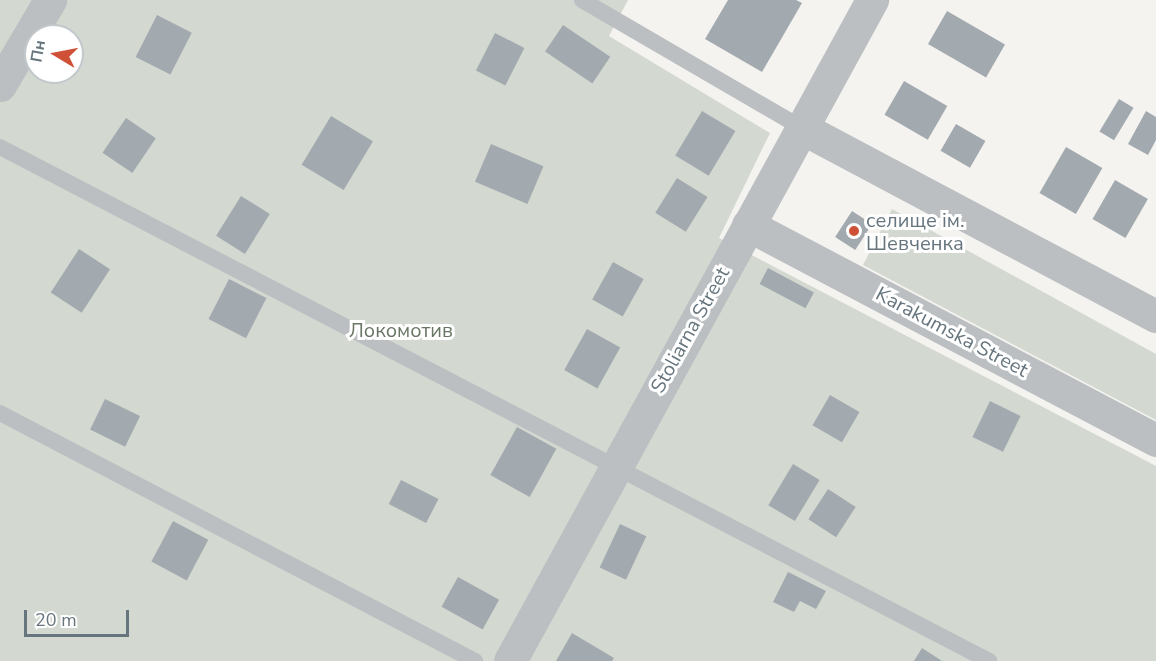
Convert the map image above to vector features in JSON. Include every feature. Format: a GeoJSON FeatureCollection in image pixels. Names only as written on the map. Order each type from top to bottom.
{"type":"FeatureCollection","features":[{"type":"Feature","properties":{"kind":"street"},"geometry":{"type":"LineString","coordinates":[[0,85],[50,0]]}},
{"type":"Feature","properties":{"kind":"street","name":"Stoliarna Street"},"geometry":{"type":"LineString","coordinates":[[510,661],[800,127],[872,0]]}},
{"type":"Feature","properties":{"kind":"street"},"geometry":{"type":"LineString","coordinates":[[800,127],[1156,316]]}},
{"type":"Feature","properties":{"kind":"street","name":"Karakumska Street"},"geometry":{"type":"LineString","coordinates":[[748,225],[1156,440]]}},
{"type":"Feature","properties":{"kind":"lane"},"geometry":{"type":"LineString","coordinates":[[582,0],[800,127]]}},
{"type":"Feature","properties":{"kind":"lane"},"geometry":{"type":"LineString","coordinates":[[0,147],[989,661]]}},
{"type":"Feature","properties":{"kind":"lane"},"geometry":{"type":"LineString","coordinates":[[0,413],[475,661]]}},
{"type":"Feature","properties":{"kind":"green space","name":"Локомотив"},"geometry":{"type":"Polygon","coordinates":[[[0,0],[628,0],[609,36],[770,133],[719,238],[1156,466],[1156,661],[0,661],[0,0]]]}},
{"type":"Feature","properties":{"kind":"green space"},"geometry":{"type":"Polygon","coordinates":[[[892,209],[1156,354],[1156,420],[863,265],[892,209]]]}},
{"type":"Feature","properties":{"kind":"building"},"geometry":{"type":"Polygon","coordinates":[[[728,0],[796,0],[802,3],[762,72],[705,39],[728,0]]]}},
{"type":"Feature","properties":{"kind":"building"},"geometry":{"type":"Polygon","coordinates":[[[947,11],[1005,44],[986,77],[928,44],[947,11]]]}},
{"type":"Feature","properties":{"kind":"building"},"geometry":{"type":"Polygon","coordinates":[[[157,15],[192,33],[170,75],[136,57],[157,15]]]}},
{"type":"Feature","properties":{"kind":"building"},"geometry":{"type":"Polygon","coordinates":[[[563,25],[610,57],[592,83],[545,52],[563,25]]]}},
{"type":"Feature","properties":{"kind":"building"},"geometry":{"type":"Polygon","coordinates":[[[495,33],[524,48],[505,85],[476,70],[495,33]]]}},
{"type":"Feature","properties":{"kind":"building"},"geometry":{"type":"Polygon","coordinates":[[[904,81],[947,106],[928,140],[884,115],[904,81]]]}},
{"type":"Feature","properties":{"kind":"building"},"geometry":{"type":"Polygon","coordinates":[[[1119,99],[1134,108],[1114,140],[1099,132],[1119,99]]]}},
{"type":"Feature","properties":{"kind":"building"},"geometry":{"type":"Polygon","coordinates":[[[702,111],[735,131],[709,176],[675,156],[702,111]]]}},
{"type":"Feature","properties":{"kind":"building"},"geometry":{"type":"Polygon","coordinates":[[[1146,111],[1156,117],[1156,140],[1148,155],[1128,144],[1146,111]]]}},
{"type":"Feature","properties":{"kind":"building"},"geometry":{"type":"Polygon","coordinates":[[[331,116],[373,141],[344,190],[302,165],[331,116]]]}},
{"type":"Feature","properties":{"kind":"building"},"geometry":{"type":"Polygon","coordinates":[[[126,118],[156,138],[132,173],[103,153],[126,118]]]}},
{"type":"Feature","properties":{"kind":"building"},"geometry":{"type":"Polygon","coordinates":[[[956,124],[985,141],[970,168],[940,151],[956,124]]]}},
{"type":"Feature","properties":{"kind":"building"},"geometry":{"type":"Polygon","coordinates":[[[491,144],[543,166],[527,204],[475,182],[491,144]]]}},
{"type":"Feature","properties":{"kind":"building"},"geometry":{"type":"Polygon","coordinates":[[[1066,147],[1102,168],[1076,214],[1040,193],[1066,147]]]}},
{"type":"Feature","properties":{"kind":"building"},"geometry":{"type":"Polygon","coordinates":[[[677,178],[708,197],[686,232],[655,213],[677,178]]]}},
{"type":"Feature","properties":{"kind":"building"},"geometry":{"type":"Polygon","coordinates":[[[1115,180],[1148,199],[1125,238],[1092,219],[1115,180]]]}},
{"type":"Feature","properties":{"kind":"building"},"geometry":{"type":"Polygon","coordinates":[[[241,196],[270,214],[245,254],[216,236],[241,196]]]}},
{"type":"Feature","properties":{"kind":"building","name":"селище ім. Шевченка"},"geometry":{"type":"Polygon","coordinates":[[[852,211],[872,224],[855,250],[835,237],[852,211]]]}},
{"type":"Feature","properties":{"kind":"building"},"geometry":{"type":"Polygon","coordinates":[[[79,249],[110,269],[82,313],[51,293],[79,249]]]}},
{"type":"Feature","properties":{"kind":"building"},"geometry":{"type":"Polygon","coordinates":[[[613,262],[644,279],[623,317],[592,300],[613,262]]]}},
{"type":"Feature","properties":{"kind":"building"},"geometry":{"type":"Polygon","coordinates":[[[768,268],[814,292],[805,308],[760,284],[768,268]]]}},
{"type":"Feature","properties":{"kind":"building"},"geometry":{"type":"Polygon","coordinates":[[[229,279],[266,298],[246,338],[209,319],[229,279]]]}},
{"type":"Feature","properties":{"kind":"building"},"geometry":{"type":"Polygon","coordinates":[[[587,329],[620,347],[597,389],[564,370],[587,329]]]}},
{"type":"Feature","properties":{"kind":"building"},"geometry":{"type":"Polygon","coordinates":[[[830,395],[859,412],[842,442],[812,425],[830,395]]]}},
{"type":"Feature","properties":{"kind":"building"},"geometry":{"type":"Polygon","coordinates":[[[105,399],[140,416],[125,447],[90,430],[105,399]]]}},
{"type":"Feature","properties":{"kind":"building"},"geometry":{"type":"Polygon","coordinates":[[[990,401],[1021,416],[1003,452],[972,437],[990,401]]]}},
{"type":"Feature","properties":{"kind":"building"},"geometry":{"type":"Polygon","coordinates":[[[517,427],[556,449],[530,497],[490,475],[517,427]]]}},
{"type":"Feature","properties":{"kind":"building"},"geometry":{"type":"Polygon","coordinates":[[[793,464],[820,480],[795,521],[768,505],[793,464]]]}},
{"type":"Feature","properties":{"kind":"building"},"geometry":{"type":"Polygon","coordinates":[[[401,480],[438,499],[426,523],[389,504],[401,480]]]}},
{"type":"Feature","properties":{"kind":"building"},"geometry":{"type":"Polygon","coordinates":[[[828,489],[856,507],[836,537],[808,519],[828,489]]]}},
{"type":"Feature","properties":{"kind":"building"},"geometry":{"type":"Polygon","coordinates":[[[173,521],[208,540],[187,580],[151,562],[173,521]]]}},
{"type":"Feature","properties":{"kind":"building"},"geometry":{"type":"Polygon","coordinates":[[[620,524],[646,536],[626,580],[600,568],[620,524]]]}},
{"type":"Feature","properties":{"kind":"building"},"geometry":{"type":"Polygon","coordinates":[[[788,572],[826,591],[816,609],[800,601],[794,612],[773,602],[788,572]]]}},
{"type":"Feature","properties":{"kind":"building"},"geometry":{"type":"Polygon","coordinates":[[[458,577],[499,600],[483,630],[442,607],[458,577]]]}},
{"type":"Feature","properties":{"kind":"building"},"geometry":{"type":"Polygon","coordinates":[[[572,633],[614,658],[612,661],[556,661],[572,633]]]}},
{"type":"Feature","properties":{"kind":"building"},"geometry":{"type":"Polygon","coordinates":[[[922,648],[942,661],[914,661],[922,648]]]}},
{"type":"Feature","properties":{"kind":"place","name":"селище ім. Шевченка"},"geometry":{"type":"Point","coordinates":[854,231]}}]}
